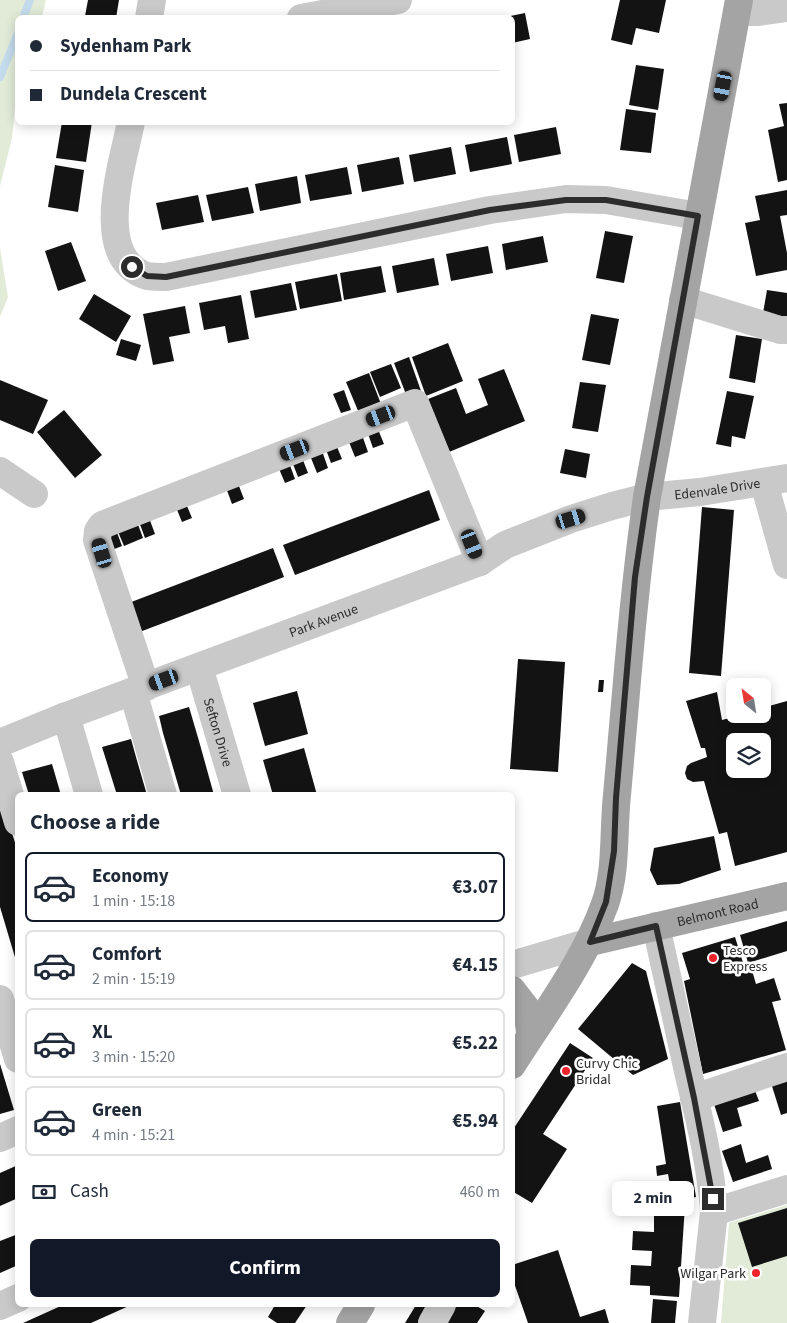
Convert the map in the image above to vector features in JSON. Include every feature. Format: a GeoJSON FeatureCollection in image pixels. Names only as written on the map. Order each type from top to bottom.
{"type":"FeatureCollection","features":[{"type":"Feature","properties":{"kind":"main road"},"geometry":{"type":"LineString","coordinates":[[515,1060],[590,942],[606,902],[614,851],[616,798],[635,577],[647,497],[738,6]]}},
{"type":"Feature","properties":{"kind":"main road","name":"Belmont Road"},"geometry":{"type":"LineString","coordinates":[[590,942],[787,896]]}},
{"type":"Feature","properties":{"kind":"main road"},"geometry":{"type":"LineString","coordinates":[[515,994],[526,1008],[532,1035]]}},
{"type":"Feature","properties":{"kind":"street"},"geometry":{"type":"LineString","coordinates":[[150,15],[152,0]]}},
{"type":"Feature","properties":{"kind":"street"},"geometry":{"type":"LineString","coordinates":[[317,15],[398,0]]}},
{"type":"Feature","properties":{"kind":"street"},"geometry":{"type":"LineString","coordinates":[[738,6],[757,12],[787,8]]}},
{"type":"Feature","properties":{"kind":"street"},"geometry":{"type":"LineString","coordinates":[[130,125],[113,219],[116,240],[122,256],[132,267],[147,276],[166,277],[490,210],[566,200],[606,200],[698,216]]}},
{"type":"Feature","properties":{"kind":"street"},"geometry":{"type":"LineString","coordinates":[[683,300],[780,330],[787,330]]}},
{"type":"Feature","properties":{"kind":"street"},"geometry":{"type":"LineString","coordinates":[[162,792],[140,689],[97,540],[98,531],[102,526],[415,403],[480,562]]}},
{"type":"Feature","properties":{"kind":"street"},"geometry":{"type":"LineString","coordinates":[[0,471],[34,494]]}},
{"type":"Feature","properties":{"kind":"street"},"geometry":{"type":"LineString","coordinates":[[775,481],[787,565]]}},
{"type":"Feature","properties":{"kind":"street","name":"Edenvale Drive"},"geometry":{"type":"LineString","coordinates":[[647,497],[775,481]]}},
{"type":"Feature","properties":{"kind":"street","name":"Park Avenue"},"geometry":{"type":"LineString","coordinates":[[0,744],[66,716],[480,562],[505,545],[571,519],[647,497]]}},
{"type":"Feature","properties":{"kind":"street","name":"Sefton Drive"},"geometry":{"type":"LineString","coordinates":[[199,667],[236,792]]}},
{"type":"Feature","properties":{"kind":"street"},"geometry":{"type":"LineString","coordinates":[[66,716],[88,792]]}},
{"type":"Feature","properties":{"kind":"street"},"geometry":{"type":"LineString","coordinates":[[0,762],[15,812]]}},
{"type":"Feature","properties":{"kind":"street"},"geometry":{"type":"LineString","coordinates":[[656,926],[709,1170],[714,1212],[702,1323]]}},
{"type":"Feature","properties":{"kind":"street"},"geometry":{"type":"LineString","coordinates":[[515,964],[590,942]]}},
{"type":"Feature","properties":{"kind":"street"},"geometry":{"type":"LineString","coordinates":[[0,999],[15,1049]]}},
{"type":"Feature","properties":{"kind":"street"},"geometry":{"type":"LineString","coordinates":[[694,1098],[787,1066]]}},
{"type":"Feature","properties":{"kind":"street"},"geometry":{"type":"LineString","coordinates":[[0,1138],[15,1131]]}},
{"type":"Feature","properties":{"kind":"street"},"geometry":{"type":"LineString","coordinates":[[714,1212],[787,1189]]}},
{"type":"Feature","properties":{"kind":"street"},"geometry":{"type":"LineString","coordinates":[[0,1306],[15,1299]]}},
{"type":"Feature","properties":{"kind":"street"},"geometry":{"type":"LineString","coordinates":[[432,1323],[441,1307]]}},
{"type":"Feature","properties":{"kind":"green space"},"geometry":{"type":"Polygon","coordinates":[[[0,0],[46,0],[42,15],[15,15],[15,109],[12,138],[0,186],[0,0]]]}},
{"type":"Feature","properties":{"kind":"green space"},"geometry":{"type":"Polygon","coordinates":[[[0,248],[8,297],[0,317],[0,248]]]}},
{"type":"Feature","properties":{"kind":"green space","name":"Wilgar Park"},"geometry":{"type":"Polygon","coordinates":[[[787,1205],[787,1323],[721,1323],[729,1223],[787,1205]]]}},
{"type":"Feature","properties":{"kind":"building"},"geometry":{"type":"Polygon","coordinates":[[[88,0],[119,0],[116,15],[85,15],[88,0]]]}},
{"type":"Feature","properties":{"kind":"building"},"geometry":{"type":"Polygon","coordinates":[[[620,0],[666,0],[659,33],[636,28],[632,45],[611,40],[620,0]]]}},
{"type":"Feature","properties":{"kind":"building"},"geometry":{"type":"Polygon","coordinates":[[[525,13],[530,39],[515,42],[515,15],[525,13]]]}},
{"type":"Feature","properties":{"kind":"building"},"geometry":{"type":"Polygon","coordinates":[[[636,65],[664,69],[658,110],[629,105],[636,65]]]}},
{"type":"Feature","properties":{"kind":"building"},"geometry":{"type":"Polygon","coordinates":[[[787,103],[787,180],[778,182],[768,130],[784,126],[779,104],[787,103]]]}},
{"type":"Feature","properties":{"kind":"building"},"geometry":{"type":"Polygon","coordinates":[[[626,109],[656,113],[651,153],[620,150],[626,109]]]}},
{"type":"Feature","properties":{"kind":"building"},"geometry":{"type":"Polygon","coordinates":[[[62,125],[92,125],[86,162],[56,158],[62,125]]]}},
{"type":"Feature","properties":{"kind":"building"},"geometry":{"type":"Polygon","coordinates":[[[556,127],[561,154],[519,162],[514,135],[556,127]]]}},
{"type":"Feature","properties":{"kind":"building"},"geometry":{"type":"Polygon","coordinates":[[[507,137],[512,164],[470,172],[465,145],[507,137]]]}},
{"type":"Feature","properties":{"kind":"building"},"geometry":{"type":"Polygon","coordinates":[[[451,147],[456,174],[414,182],[409,155],[451,147]]]}},
{"type":"Feature","properties":{"kind":"building"},"geometry":{"type":"Polygon","coordinates":[[[399,157],[404,184],[362,192],[357,165],[399,157]]]}},
{"type":"Feature","properties":{"kind":"building"},"geometry":{"type":"Polygon","coordinates":[[[55,165],[84,170],[78,212],[48,207],[55,165]]]}},
{"type":"Feature","properties":{"kind":"building"},"geometry":{"type":"Polygon","coordinates":[[[347,167],[352,194],[310,201],[305,175],[347,167]]]}},
{"type":"Feature","properties":{"kind":"building"},"geometry":{"type":"Polygon","coordinates":[[[297,176],[301,203],[260,211],[255,184],[297,176]]]}},
{"type":"Feature","properties":{"kind":"building"},"geometry":{"type":"Polygon","coordinates":[[[248,187],[254,213],[212,221],[206,195],[248,187]]]}},
{"type":"Feature","properties":{"kind":"building"},"geometry":{"type":"Polygon","coordinates":[[[787,190],[787,215],[780,216],[787,253],[787,270],[756,276],[745,223],[760,220],[755,196],[787,190]]]}},
{"type":"Feature","properties":{"kind":"building"},"geometry":{"type":"Polygon","coordinates":[[[198,195],[204,222],[162,230],[156,203],[198,195]]]}},
{"type":"Feature","properties":{"kind":"building"},"geometry":{"type":"Polygon","coordinates":[[[605,231],[633,236],[624,283],[596,278],[605,231]]]}},
{"type":"Feature","properties":{"kind":"building"},"geometry":{"type":"Polygon","coordinates":[[[543,236],[548,262],[506,270],[502,244],[543,236]]]}},
{"type":"Feature","properties":{"kind":"building"},"geometry":{"type":"Polygon","coordinates":[[[71,242],[86,281],[58,291],[45,251],[71,242]]]}},
{"type":"Feature","properties":{"kind":"building"},"geometry":{"type":"Polygon","coordinates":[[[488,246],[493,273],[451,281],[446,254],[488,246]]]}},
{"type":"Feature","properties":{"kind":"building"},"geometry":{"type":"Polygon","coordinates":[[[434,258],[439,285],[397,293],[392,266],[434,258]]]}},
{"type":"Feature","properties":{"kind":"building"},"geometry":{"type":"Polygon","coordinates":[[[381,266],[386,292],[344,300],[340,273],[381,266]]]}},
{"type":"Feature","properties":{"kind":"building"},"geometry":{"type":"Polygon","coordinates":[[[337,274],[342,301],[300,309],[295,282],[337,274]]]}},
{"type":"Feature","properties":{"kind":"building"},"geometry":{"type":"Polygon","coordinates":[[[291,283],[297,310],[255,318],[250,291],[291,283]]]}},
{"type":"Feature","properties":{"kind":"building"},"geometry":{"type":"Polygon","coordinates":[[[767,290],[787,293],[787,317],[763,313],[767,290]]]}},
{"type":"Feature","properties":{"kind":"building"},"geometry":{"type":"Polygon","coordinates":[[[94,294],[131,316],[116,342],[79,319],[94,294]]]}},
{"type":"Feature","properties":{"kind":"building"},"geometry":{"type":"Polygon","coordinates":[[[241,295],[249,339],[228,343],[225,326],[204,330],[199,303],[241,295]]]}},
{"type":"Feature","properties":{"kind":"building"},"geometry":{"type":"Polygon","coordinates":[[[185,306],[190,333],[169,337],[174,361],[153,365],[143,314],[185,306]]]}},
{"type":"Feature","properties":{"kind":"building"},"geometry":{"type":"Polygon","coordinates":[[[591,314],[619,319],[610,365],[582,360],[591,314]]]}},
{"type":"Feature","properties":{"kind":"building"},"geometry":{"type":"Polygon","coordinates":[[[736,335],[762,339],[755,383],[729,378],[736,335]]]}},
{"type":"Feature","properties":{"kind":"building"},"geometry":{"type":"Polygon","coordinates":[[[121,339],[141,345],[136,361],[116,355],[121,339]]]}},
{"type":"Feature","properties":{"kind":"building"},"geometry":{"type":"Polygon","coordinates":[[[448,343],[463,381],[426,396],[412,357],[448,343]]]}},
{"type":"Feature","properties":{"kind":"building"},"geometry":{"type":"Polygon","coordinates":[[[409,357],[421,391],[407,397],[394,363],[409,357]]]}},
{"type":"Feature","properties":{"kind":"building"},"geometry":{"type":"Polygon","coordinates":[[[391,364],[401,388],[380,397],[370,372],[391,364]]]}},
{"type":"Feature","properties":{"kind":"building"},"geometry":{"type":"Polygon","coordinates":[[[504,369],[525,421],[449,452],[428,399],[456,388],[466,414],[488,405],[478,379],[504,369]]]}},
{"type":"Feature","properties":{"kind":"building"},"geometry":{"type":"Polygon","coordinates":[[[369,373],[381,404],[359,413],[346,382],[369,373]]]}},
{"type":"Feature","properties":{"kind":"building"},"geometry":{"type":"Polygon","coordinates":[[[0,380],[48,400],[33,434],[0,420],[0,380]]]}},
{"type":"Feature","properties":{"kind":"building"},"geometry":{"type":"Polygon","coordinates":[[[580,382],[606,385],[598,432],[572,428],[580,382]]]}},
{"type":"Feature","properties":{"kind":"building"},"geometry":{"type":"Polygon","coordinates":[[[344,390],[351,410],[341,413],[333,394],[344,390]]]}},
{"type":"Feature","properties":{"kind":"building"},"geometry":{"type":"Polygon","coordinates":[[[727,391],[754,396],[745,439],[732,436],[731,447],[716,444],[727,391]]]}},
{"type":"Feature","properties":{"kind":"building"},"geometry":{"type":"Polygon","coordinates":[[[64,410],[102,455],[75,478],[37,432],[64,410]]]}},
{"type":"Feature","properties":{"kind":"building"},"geometry":{"type":"Polygon","coordinates":[[[377,427],[384,444],[373,448],[367,431],[377,427]]]}},
{"type":"Feature","properties":{"kind":"building"},"geometry":{"type":"Polygon","coordinates":[[[361,432],[368,452],[355,457],[347,437],[361,432]]]}},
{"type":"Feature","properties":{"kind":"building"},"geometry":{"type":"Polygon","coordinates":[[[335,442],[342,459],[331,463],[325,447],[335,442]]]}},
{"type":"Feature","properties":{"kind":"building"},"geometry":{"type":"Polygon","coordinates":[[[321,448],[328,468],[317,473],[309,453],[321,448]]]}},
{"type":"Feature","properties":{"kind":"building"},"geometry":{"type":"Polygon","coordinates":[[[565,449],[590,454],[586,478],[560,473],[565,449]]]}},
{"type":"Feature","properties":{"kind":"building"},"geometry":{"type":"Polygon","coordinates":[[[301,455],[308,473],[298,477],[291,459],[301,455]]]}},
{"type":"Feature","properties":{"kind":"building"},"geometry":{"type":"Polygon","coordinates":[[[288,460],[295,479],[285,483],[277,464],[288,460]]]}},
{"type":"Feature","properties":{"kind":"building"},"geometry":{"type":"Polygon","coordinates":[[[237,481],[244,499],[232,504],[225,485],[237,481]]]}},
{"type":"Feature","properties":{"kind":"building"},"geometry":{"type":"Polygon","coordinates":[[[429,490],[440,520],[295,575],[283,545],[429,490]]]}},
{"type":"Feature","properties":{"kind":"building"},"geometry":{"type":"Polygon","coordinates":[[[185,501],[192,518],[182,522],[175,505],[185,501]]]}},
{"type":"Feature","properties":{"kind":"building"},"geometry":{"type":"Polygon","coordinates":[[[702,507],[734,510],[721,676],[689,673],[702,507]]]}},
{"type":"Feature","properties":{"kind":"building"},"geometry":{"type":"Polygon","coordinates":[[[148,515],[155,534],[145,538],[138,519],[148,515]]]}},
{"type":"Feature","properties":{"kind":"building"},"geometry":{"type":"Polygon","coordinates":[[[136,519],[143,538],[124,546],[116,527],[136,519]]]}},
{"type":"Feature","properties":{"kind":"building"},"geometry":{"type":"Polygon","coordinates":[[[115,527],[122,546],[112,550],[104,532],[115,527]]]}},
{"type":"Feature","properties":{"kind":"building"},"geometry":{"type":"Polygon","coordinates":[[[273,548],[284,577],[137,633],[126,604],[273,548]]]}},
{"type":"Feature","properties":{"kind":"building"},"geometry":{"type":"Polygon","coordinates":[[[518,659],[565,662],[558,772],[510,769],[518,659]]]}},
{"type":"Feature","properties":{"kind":"building"},"geometry":{"type":"Polygon","coordinates":[[[599,680],[604,680],[603,692],[598,692],[599,680]]]}},
{"type":"Feature","properties":{"kind":"building"},"geometry":{"type":"Polygon","coordinates":[[[297,691],[308,734],[265,746],[253,703],[297,691]]]}},
{"type":"Feature","properties":{"kind":"building"},"geometry":{"type":"Polygon","coordinates":[[[717,692],[722,720],[726,719],[726,723],[771,723],[771,705],[787,701],[787,852],[735,866],[727,832],[719,834],[704,781],[693,782],[687,779],[685,773],[687,766],[691,763],[707,757],[705,748],[701,748],[686,701],[717,692]]]}},
{"type":"Feature","properties":{"kind":"building"},"geometry":{"type":"Polygon","coordinates":[[[189,707],[213,792],[180,792],[159,716],[189,707]]]}},
{"type":"Feature","properties":{"kind":"building"},"geometry":{"type":"Polygon","coordinates":[[[131,739],[146,792],[116,792],[102,747],[131,739]]]}},
{"type":"Feature","properties":{"kind":"building"},"geometry":{"type":"Polygon","coordinates":[[[304,748],[316,792],[272,792],[263,760],[304,748]]]}},
{"type":"Feature","properties":{"kind":"building"},"geometry":{"type":"Polygon","coordinates":[[[52,764],[60,792],[28,792],[22,772],[52,764]]]}},
{"type":"Feature","properties":{"kind":"building"},"geometry":{"type":"Polygon","coordinates":[[[0,795],[15,842],[15,957],[0,907],[0,795]]]}},
{"type":"Feature","properties":{"kind":"building"},"geometry":{"type":"Polygon","coordinates":[[[714,836],[721,870],[679,884],[657,885],[650,870],[654,848],[714,836]]]}},
{"type":"Feature","properties":{"kind":"building"},"geometry":{"type":"Polygon","coordinates":[[[787,921],[787,951],[748,963],[740,935],[787,921]]]}},
{"type":"Feature","properties":{"kind":"building"},"geometry":{"type":"Polygon","coordinates":[[[735,937],[745,969],[751,967],[756,984],[774,978],[781,1000],[772,1002],[786,1050],[703,1074],[684,981],[690,979],[682,953],[735,937]]]}},
{"type":"Feature","properties":{"kind":"building"},"geometry":{"type":"Polygon","coordinates":[[[632,963],[646,971],[668,1059],[633,1075],[578,1029],[632,963]]]}},
{"type":"Feature","properties":{"kind":"building"},"geometry":{"type":"Polygon","coordinates":[[[570,1043],[593,1058],[543,1134],[567,1149],[532,1203],[515,1193],[515,1126],[570,1043]]]}},
{"type":"Feature","properties":{"kind":"building"},"geometry":{"type":"Polygon","coordinates":[[[0,1064],[14,1110],[0,1114],[0,1064]]]}},
{"type":"Feature","properties":{"kind":"building"},"geometry":{"type":"Polygon","coordinates":[[[787,1077],[787,1113],[781,1115],[771,1083],[787,1077]]]}},
{"type":"Feature","properties":{"kind":"building"},"geometry":{"type":"Polygon","coordinates":[[[754,1088],[759,1101],[737,1108],[742,1126],[723,1132],[713,1101],[754,1088]]]}},
{"type":"Feature","properties":{"kind":"building"},"geometry":{"type":"Polygon","coordinates":[[[680,1102],[696,1197],[673,1201],[668,1174],[657,1176],[656,1166],[666,1164],[657,1106],[680,1102]]]}},
{"type":"Feature","properties":{"kind":"building"},"geometry":{"type":"Polygon","coordinates":[[[741,1144],[746,1163],[768,1155],[772,1169],[733,1182],[722,1151],[741,1144]]]}},
{"type":"Feature","properties":{"kind":"building"},"geometry":{"type":"Polygon","coordinates":[[[15,1166],[15,1199],[0,1206],[0,1173],[15,1166]]]}},
{"type":"Feature","properties":{"kind":"building"},"geometry":{"type":"Polygon","coordinates":[[[685,1205],[679,1297],[650,1295],[650,1286],[630,1285],[631,1265],[651,1266],[652,1251],[632,1250],[633,1231],[654,1232],[654,1215],[685,1205]]]}},
{"type":"Feature","properties":{"kind":"building"},"geometry":{"type":"Polygon","coordinates":[[[787,1208],[787,1256],[752,1267],[738,1223],[787,1208]]]}},
{"type":"Feature","properties":{"kind":"building"},"geometry":{"type":"Polygon","coordinates":[[[15,1235],[15,1266],[0,1273],[0,1241],[15,1235]]]}},
{"type":"Feature","properties":{"kind":"building"},"geometry":{"type":"Polygon","coordinates":[[[558,1250],[580,1317],[605,1309],[609,1323],[528,1323],[515,1286],[515,1264],[558,1250]]]}},
{"type":"Feature","properties":{"kind":"building"},"geometry":{"type":"Polygon","coordinates":[[[653,1299],[677,1301],[675,1323],[651,1323],[653,1299]]]}},
{"type":"Feature","properties":{"kind":"building"},"geometry":{"type":"Polygon","coordinates":[[[59,1307],[127,1307],[91,1323],[23,1323],[59,1307]]]}},
{"type":"Feature","properties":{"kind":"building"},"geometry":{"type":"Polygon","coordinates":[[[274,1307],[306,1307],[295,1323],[277,1323],[268,1317],[274,1307]]]}},
{"type":"Feature","properties":{"kind":"building"},"geometry":{"type":"Polygon","coordinates":[[[415,1307],[478,1307],[485,1311],[477,1323],[405,1323],[415,1307]]]}},
{"type":"Feature","properties":{"kind":"waterway"},"geometry":{"type":"LineString","coordinates":[[24,15],[30,0]]}},
{"type":"Feature","properties":{"kind":"waterway"},"geometry":{"type":"LineString","coordinates":[[0,77],[15,40]]}},
{"type":"Feature","properties":{"kind":"place","name":"Tesco Express"},"geometry":{"type":"Point","coordinates":[713,958]}},
{"type":"Feature","properties":{"kind":"place","name":"Curvy Chic Bridal"},"geometry":{"type":"Point","coordinates":[566,1071]}},
{"type":"Feature","properties":{"kind":"place","name":"Wilgar Park"},"geometry":{"type":"Point","coordinates":[756,1273]}},
{"type":"Feature","properties":{"kind":"route"},"geometry":{"type":"LineString","coordinates":[[132,267],[147,276],[166,277],[490,210],[566,200],[606,200],[698,216],[647,497],[635,577],[616,798],[614,851],[606,902],[590,942],[656,926],[694,1098],[713,1199]]}}]}
